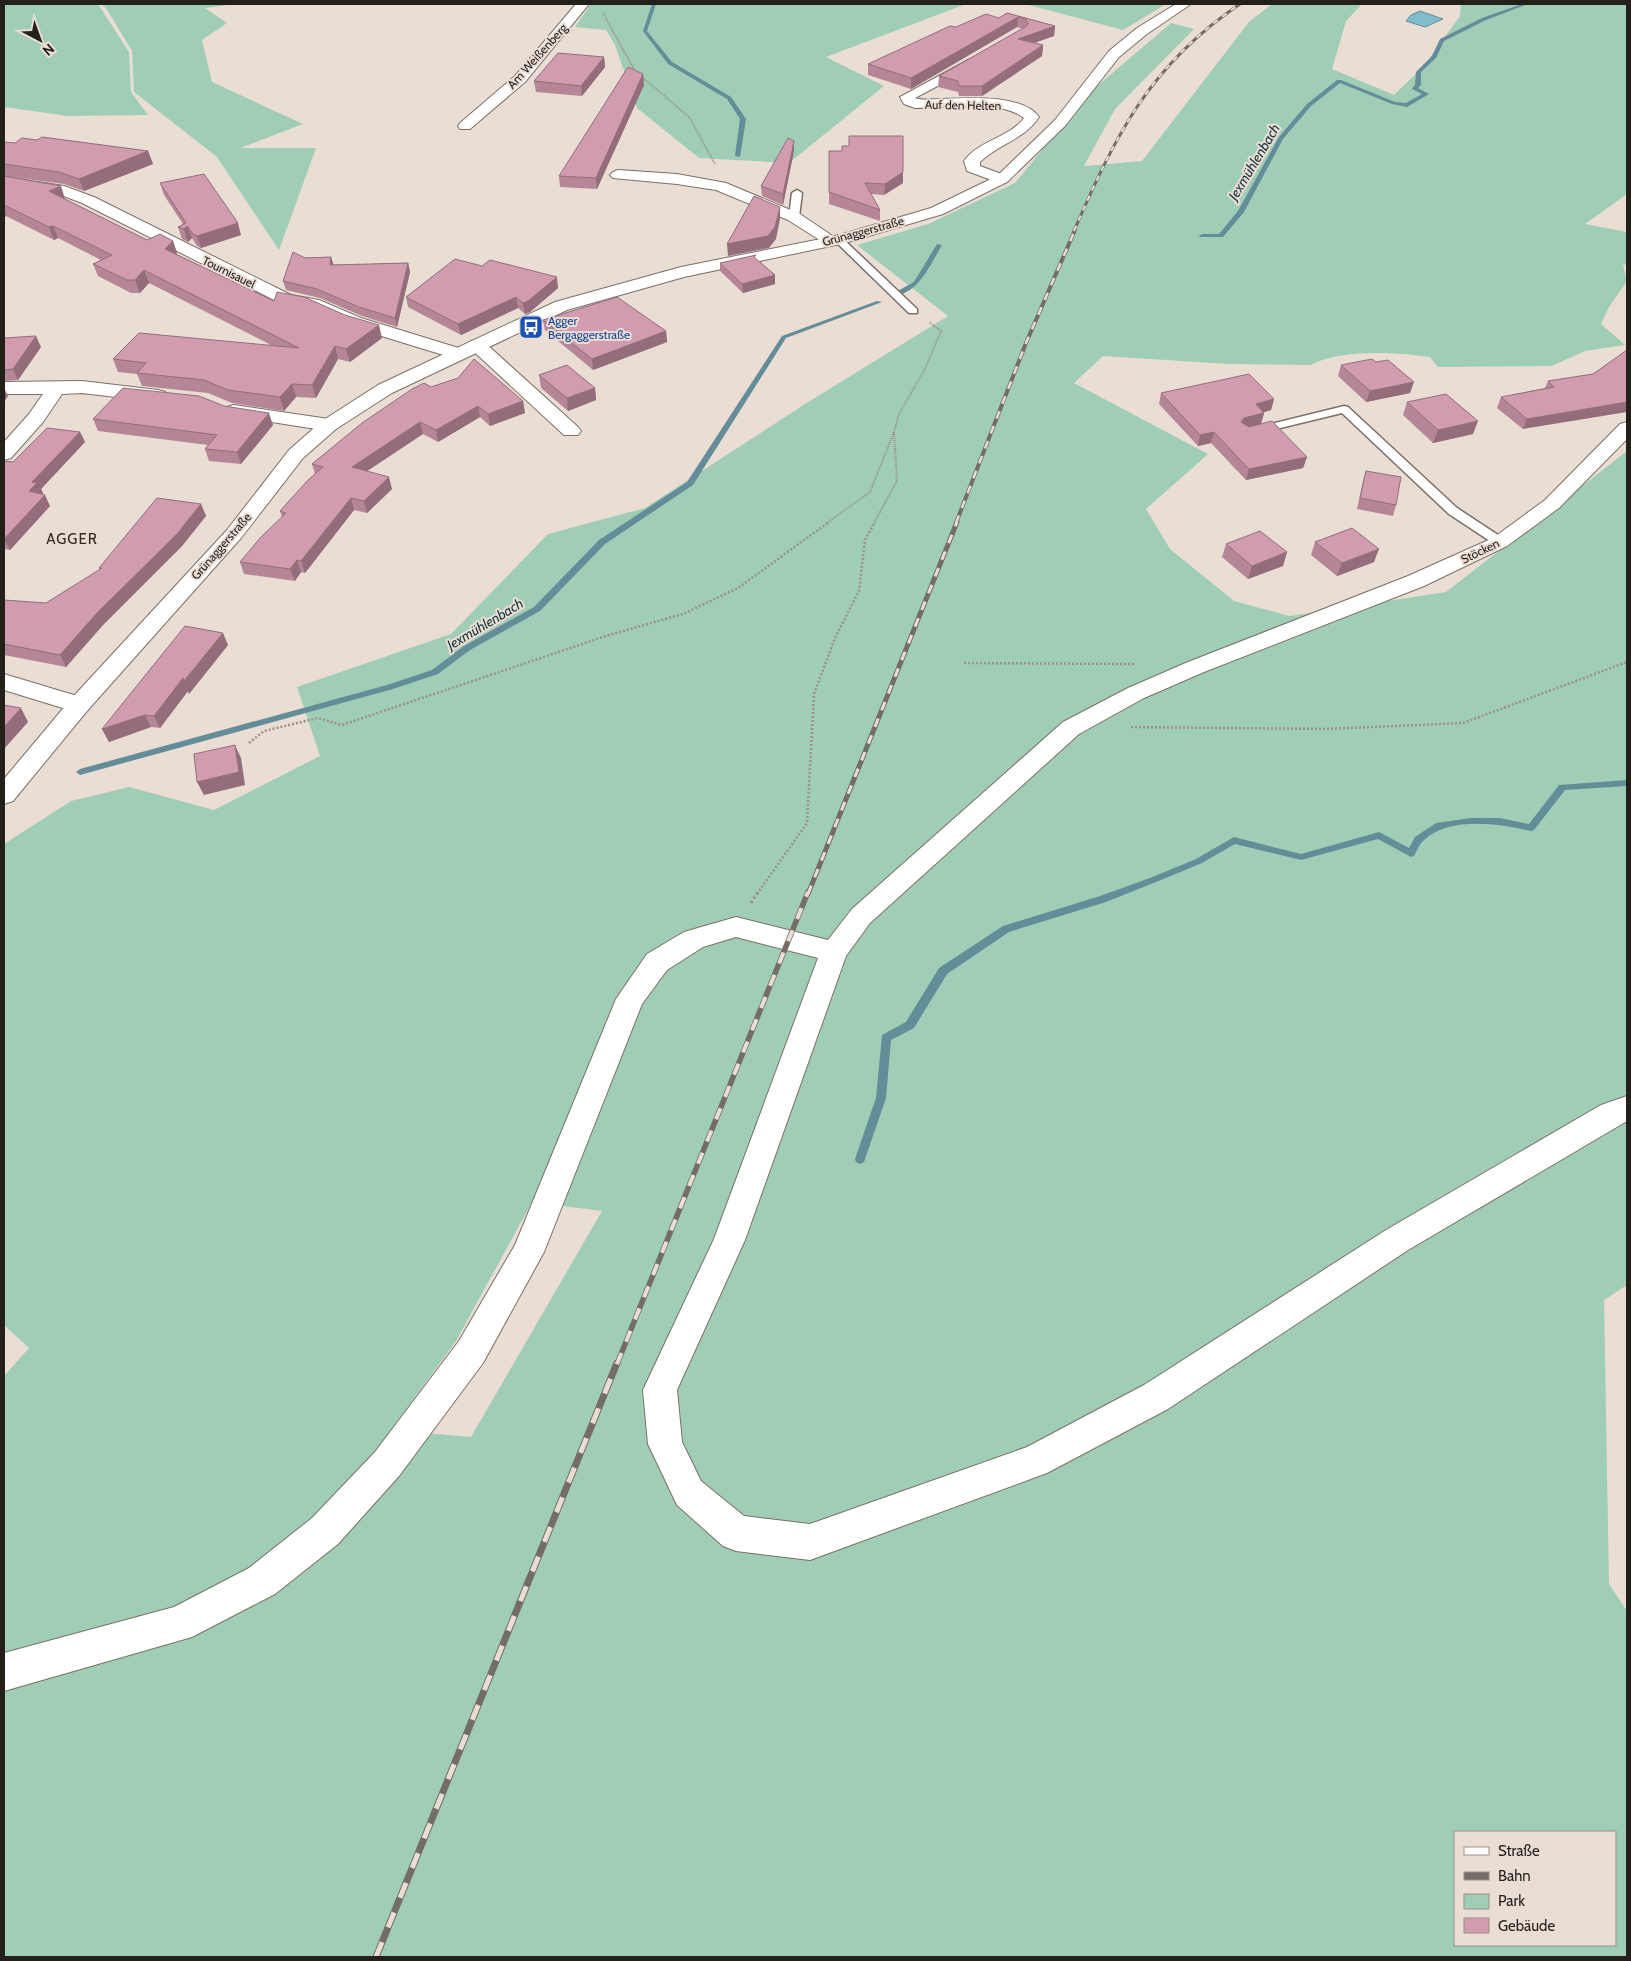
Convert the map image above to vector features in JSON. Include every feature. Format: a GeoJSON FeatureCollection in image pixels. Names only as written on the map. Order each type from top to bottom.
{"type":"FeatureCollection","features":[{"type":"Feature","properties":{"kind":"street","name":"Am Weißenberg"},"geometry":{"type":"LineString","coordinates":[[465,126],[520,79],[583,4]]}},
{"type":"Feature","properties":{"kind":"street","name":"Grünaggerstraße"},"geometry":{"type":"LineString","coordinates":[[4,795],[79,705],[234,534],[296,454],[329,425],[385,389],[561,306],[601,293],[681,272],[835,240],[937,211],[1002,179],[1060,123],[1114,54],[1142,31],[1185,4]]}},
{"type":"Feature","properties":{"kind":"street","name":"Auf den Helten"},"geometry":{"type":"LineString","coordinates":[[984,55],[907,97],[908,101],[915,104],[985,104],[1013,107],[1029,113],[1032,117],[1028,124],[1016,135],[987,149],[972,161],[972,168],[1002,179]]}},
{"type":"Feature","properties":{"kind":"street"},"geometry":{"type":"LineString","coordinates":[[618,175],[677,179],[720,186],[794,217],[835,240]]}},
{"type":"Feature","properties":{"kind":"street","name":"Tournisauel"},"geometry":{"type":"LineString","coordinates":[[4,182],[64,192],[88,200],[286,299],[313,304],[355,322],[459,354]]}},
{"type":"Feature","properties":{"kind":"street"},"geometry":{"type":"LineString","coordinates":[[477,345],[571,432]]}},
{"type":"Feature","properties":{"kind":"street"},"geometry":{"type":"LineString","coordinates":[[4,388],[56,389],[82,387],[179,398]]}},
{"type":"Feature","properties":{"kind":"street"},"geometry":{"type":"LineString","coordinates":[[4,454],[36,418],[56,389]]}},
{"type":"Feature","properties":{"kind":"street"},"geometry":{"type":"LineString","coordinates":[[214,404],[228,410],[329,425]]}},
{"type":"Feature","properties":{"kind":"street","name":"Stöcken"},"geometry":{"type":"LineString","coordinates":[[1627,428],[1552,504],[1500,542],[1416,582],[1136,693],[1071,728],[861,916],[834,952],[729,1240],[660,1390],[665,1444],[689,1493],[736,1532],[810,1542],[1035,1461],[1156,1397],[1397,1240],[1611,1114],[1627,1108]]}},
{"type":"Feature","properties":{"kind":"street"},"geometry":{"type":"LineString","coordinates":[[4,682],[79,705]]}},
{"type":"Feature","properties":{"kind":"street"},"geometry":{"type":"LineString","coordinates":[[4,1672],[179,1624],[262,1581],[325,1531],[387,1464],[476,1344],[528,1252],[630,1000],[657,962],[694,940],[736,927],[834,952]]}},
{"type":"Feature","properties":{"kind":"lane"},"geometry":{"type":"LineString","coordinates":[[794,217],[797,193]]}},
{"type":"Feature","properties":{"kind":"lane"},"geometry":{"type":"LineString","coordinates":[[835,240],[913,311]]}},
{"type":"Feature","properties":{"kind":"lane"},"geometry":{"type":"LineString","coordinates":[[1246,432],[1344,409],[1453,511],[1500,542]]}},
{"type":"Feature","properties":{"kind":"path"},"geometry":{"type":"LineString","coordinates":[[603,12],[632,68],[689,117],[733,192]]}},
{"type":"Feature","properties":{"kind":"path"},"geometry":{"type":"LineString","coordinates":[[249,743],[264,731],[318,718],[342,725],[600,638],[684,614],[738,588],[870,492],[894,432],[899,414],[925,369],[941,331],[913,311]]}},
{"type":"Feature","properties":{"kind":"path"},"geometry":{"type":"LineString","coordinates":[[736,927],[806,823],[814,694],[835,638],[859,591],[864,540],[897,481],[894,432]]}},
{"type":"Feature","properties":{"kind":"path"},"geometry":{"type":"LineString","coordinates":[[1127,727],[1326,729],[1424,726],[1463,722],[1627,662]]}},
{"type":"Feature","properties":{"kind":"path"},"geometry":{"type":"LineString","coordinates":[[964,663],[1140,664]]}},
{"type":"Feature","properties":{"kind":"green space"},"geometry":{"type":"Polygon","coordinates":[[[4,4],[98,4],[129,52],[131,92],[148,115],[68,116],[4,107],[4,4]]]}},
{"type":"Feature","properties":{"kind":"green space"},"geometry":{"type":"Polygon","coordinates":[[[101,4],[236,4],[205,8],[227,23],[202,40],[212,82],[303,124],[240,148],[316,148],[279,250],[217,157],[134,92],[132,51],[106,8],[101,4]]]}},
{"type":"Feature","properties":{"kind":"green space"},"geometry":{"type":"Polygon","coordinates":[[[591,4],[966,4],[826,57],[884,86],[789,163],[699,158],[637,108],[615,45],[606,30],[575,27],[591,4]]]}},
{"type":"Feature","properties":{"kind":"green space"},"geometry":{"type":"Polygon","coordinates":[[[1025,4],[1166,4],[1123,30],[1025,4]]]}},
{"type":"Feature","properties":{"kind":"green space"},"geometry":{"type":"Polygon","coordinates":[[[1272,4],[1362,4],[1346,21],[1332,69],[1394,95],[1423,67],[1460,16],[1461,4],[1627,4],[1627,194],[1585,224],[1627,232],[1627,264],[1623,265],[1627,281],[1609,307],[1601,324],[1625,345],[1585,351],[1552,366],[1438,367],[1430,357],[1385,353],[1337,356],[1310,365],[1230,364],[1103,356],[1074,383],[1208,454],[1146,509],[1170,549],[1234,601],[1290,616],[1446,592],[1627,451],[1627,1285],[1604,1300],[1609,1584],[1627,1611],[1627,1957],[4,1957],[4,1376],[29,1348],[4,1325],[4,844],[71,801],[129,787],[214,810],[320,756],[297,687],[451,634],[548,534],[645,508],[805,404],[948,316],[857,245],[928,224],[1015,183],[1089,93],[1171,23],[1194,29],[1115,109],[1084,166],[1142,161],[1249,22],[1272,4]],[[532,1202],[456,1341],[391,1430],[471,1437],[602,1211],[532,1202]]]}},
{"type":"Feature","properties":{"kind":"water"},"geometry":{"type":"Polygon","coordinates":[[[1420,11],[1443,19],[1425,27],[1406,21],[1411,15],[1420,11]]]}},
{"type":"Feature","properties":{"kind":"building"},"geometry":{"type":"Polygon","coordinates":[[[1007,13],[1055,26],[1018,39],[1043,45],[982,86],[959,86],[958,81],[939,76],[1025,27],[1028,24],[1026,19],[1018,17],[911,78],[868,64],[950,26],[956,27],[986,14],[999,18],[1007,13]]]}},
{"type":"Feature","properties":{"kind":"building"},"geometry":{"type":"Polygon","coordinates":[[[558,53],[604,57],[581,86],[534,81],[558,53]]]}},
{"type":"Feature","properties":{"kind":"building"},"geometry":{"type":"Polygon","coordinates":[[[628,67],[643,74],[596,178],[559,176],[628,67]]]}},
{"type":"Feature","properties":{"kind":"building"},"geometry":{"type":"Polygon","coordinates":[[[849,136],[903,136],[903,172],[885,184],[865,183],[880,210],[829,192],[829,151],[842,151],[842,146],[849,146],[849,136]]]}},
{"type":"Feature","properties":{"kind":"building"},"geometry":{"type":"Polygon","coordinates":[[[42,137],[148,151],[79,179],[59,172],[4,164],[4,142],[15,143],[22,138],[37,140],[42,137]]]}},
{"type":"Feature","properties":{"kind":"building"},"geometry":{"type":"Polygon","coordinates":[[[788,138],[794,141],[783,194],[761,186],[788,138]]]}},
{"type":"Feature","properties":{"kind":"building"},"geometry":{"type":"Polygon","coordinates":[[[204,174],[238,223],[197,236],[187,226],[184,229],[178,227],[186,223],[160,183],[204,174]]]}},
{"type":"Feature","properties":{"kind":"building"},"geometry":{"type":"Polygon","coordinates":[[[4,176],[61,186],[49,191],[147,240],[160,234],[173,241],[165,249],[274,301],[277,292],[304,297],[345,315],[379,325],[346,349],[335,346],[312,385],[292,384],[280,397],[228,390],[204,380],[137,373],[146,363],[113,359],[139,333],[299,348],[144,270],[135,280],[127,280],[93,264],[112,255],[53,226],[49,227],[4,205],[4,176]]]}},
{"type":"Feature","properties":{"kind":"building"},"geometry":{"type":"Polygon","coordinates":[[[754,196],[780,207],[775,227],[768,236],[727,244],[754,196]]]}},
{"type":"Feature","properties":{"kind":"building"},"geometry":{"type":"Polygon","coordinates":[[[293,252],[305,258],[331,257],[330,265],[408,263],[395,318],[359,307],[317,289],[283,281],[293,252]]]}},
{"type":"Feature","properties":{"kind":"building"},"geometry":{"type":"Polygon","coordinates":[[[756,255],[754,257],[775,275],[742,284],[720,263],[756,255]]]}},
{"type":"Feature","properties":{"kind":"building"},"geometry":{"type":"Polygon","coordinates":[[[455,259],[482,266],[490,260],[557,277],[528,301],[523,303],[516,297],[458,324],[406,297],[455,259]]]}},
{"type":"Feature","properties":{"kind":"building"},"geometry":{"type":"Polygon","coordinates":[[[617,297],[666,331],[592,359],[543,320],[617,297]]]}},
{"type":"Feature","properties":{"kind":"building"},"geometry":{"type":"Polygon","coordinates":[[[36,336],[13,369],[4,370],[4,338],[36,336]]]}},
{"type":"Feature","properties":{"kind":"building"},"geometry":{"type":"Polygon","coordinates":[[[1627,350],[1627,402],[1527,419],[1501,397],[1554,387],[1548,381],[1593,374],[1627,350]]]}},
{"type":"Feature","properties":{"kind":"building"},"geometry":{"type":"Polygon","coordinates":[[[474,359],[523,401],[488,414],[478,406],[436,430],[420,422],[352,467],[389,477],[364,501],[351,498],[301,561],[297,560],[290,569],[240,562],[261,537],[286,513],[280,511],[308,480],[323,467],[312,464],[362,423],[412,389],[424,383],[431,387],[458,378],[474,359]]]}},
{"type":"Feature","properties":{"kind":"building"},"geometry":{"type":"Polygon","coordinates":[[[1372,359],[1376,362],[1388,360],[1414,382],[1370,391],[1341,365],[1372,359]]]}},
{"type":"Feature","properties":{"kind":"building"},"geometry":{"type":"Polygon","coordinates":[[[567,365],[595,388],[567,398],[539,375],[567,365]]]}},
{"type":"Feature","properties":{"kind":"building"},"geometry":{"type":"Polygon","coordinates":[[[1249,374],[1274,399],[1256,404],[1264,413],[1244,418],[1241,422],[1249,427],[1272,421],[1307,457],[1249,469],[1214,432],[1200,435],[1161,393],[1249,374]]]}},
{"type":"Feature","properties":{"kind":"building"},"geometry":{"type":"Polygon","coordinates":[[[123,388],[199,396],[224,406],[269,413],[237,452],[205,449],[217,435],[93,419],[123,388]]]}},
{"type":"Feature","properties":{"kind":"building"},"geometry":{"type":"Polygon","coordinates":[[[1446,394],[1478,421],[1438,430],[1407,402],[1446,394]]]}},
{"type":"Feature","properties":{"kind":"building"},"geometry":{"type":"Polygon","coordinates":[[[47,428],[80,432],[32,482],[37,483],[29,491],[45,495],[4,539],[4,461],[13,462],[47,428]]]}},
{"type":"Feature","properties":{"kind":"building"},"geometry":{"type":"Polygon","coordinates":[[[1366,471],[1401,477],[1396,505],[1360,498],[1366,471]]]}},
{"type":"Feature","properties":{"kind":"building"},"geometry":{"type":"Polygon","coordinates":[[[157,498],[201,504],[177,534],[97,613],[60,655],[4,644],[4,600],[46,603],[102,568],[99,568],[157,498]]]}},
{"type":"Feature","properties":{"kind":"building"},"geometry":{"type":"Polygon","coordinates":[[[1352,528],[1379,549],[1342,563],[1315,542],[1352,528]]]}},
{"type":"Feature","properties":{"kind":"building"},"geometry":{"type":"Polygon","coordinates":[[[1260,531],[1287,552],[1252,566],[1226,544],[1260,531]]]}},
{"type":"Feature","properties":{"kind":"building"},"geometry":{"type":"Polygon","coordinates":[[[185,626],[223,633],[184,681],[183,678],[154,716],[145,715],[102,729],[185,626]]]}},
{"type":"Feature","properties":{"kind":"building"},"geometry":{"type":"Polygon","coordinates":[[[4,705],[21,708],[4,727],[4,705]]]}},
{"type":"Feature","properties":{"kind":"building"},"geometry":{"type":"Polygon","coordinates":[[[235,745],[239,772],[197,782],[194,754],[235,745]]]}},
{"type":"Feature","properties":{"kind":"waterway"},"geometry":{"type":"LineString","coordinates":[[654,4],[645,31],[670,63],[729,98],[743,119],[738,156]]}},
{"type":"Feature","properties":{"kind":"waterway","name":"Jexmühlenbach"},"geometry":{"type":"LineString","coordinates":[[1202,236],[1221,236],[1241,212],[1281,138],[1309,105],[1339,81],[1394,103],[1407,105],[1426,94],[1415,89],[1418,85],[1419,72],[1434,57],[1442,40],[1484,19],[1526,4]]}},
{"type":"Feature","properties":{"kind":"waterway"},"geometry":{"type":"LineString","coordinates":[[896,294],[916,283],[939,245]]}},
{"type":"Feature","properties":{"kind":"waterway","name":"Jexmühlenbach"},"geometry":{"type":"LineString","coordinates":[[80,772],[390,687],[435,672],[467,648],[537,609],[602,542],[690,483],[784,337],[879,302]]}},
{"type":"Feature","properties":{"kind":"waterway"},"geometry":{"type":"LineString","coordinates":[[860,1159],[881,1098],[886,1038],[910,1025],[943,971],[1006,929],[1103,899],[1153,880],[1199,861],[1234,840],[1301,857],[1379,835],[1411,854],[1418,839],[1436,826],[1471,821],[1500,821],[1531,828],[1562,787],[1627,783]]}},
{"type":"Feature","properties":{"kind":"railway"},"geometry":{"type":"LineString","coordinates":[[1074,231],[1105,163],[1139,104],[1159,77],[1182,52],[1209,27],[1240,4]]}},
{"type":"Feature","properties":{"kind":"railway"},"geometry":{"type":"LineString","coordinates":[[956,523],[1026,343],[1075,230]]}},
{"type":"Feature","properties":{"kind":"railway"},"geometry":{"type":"LineString","coordinates":[[808,894],[957,522]]}},
{"type":"Feature","properties":{"kind":"railway"},"geometry":{"type":"LineString","coordinates":[[617,1364],[808,892]]}},
{"type":"Feature","properties":{"kind":"railway"},"geometry":{"type":"LineString","coordinates":[[376,1957],[617,1363]]}},
{"type":"Feature","properties":{"kind":"place","name":"Agger Bergaggerstraße"},"geometry":{"type":"Point","coordinates":[531,327]}},
{"type":"Feature","properties":{"kind":"district","name":"AGGER"},"geometry":{"type":"Point","coordinates":[72,539]}}]}
